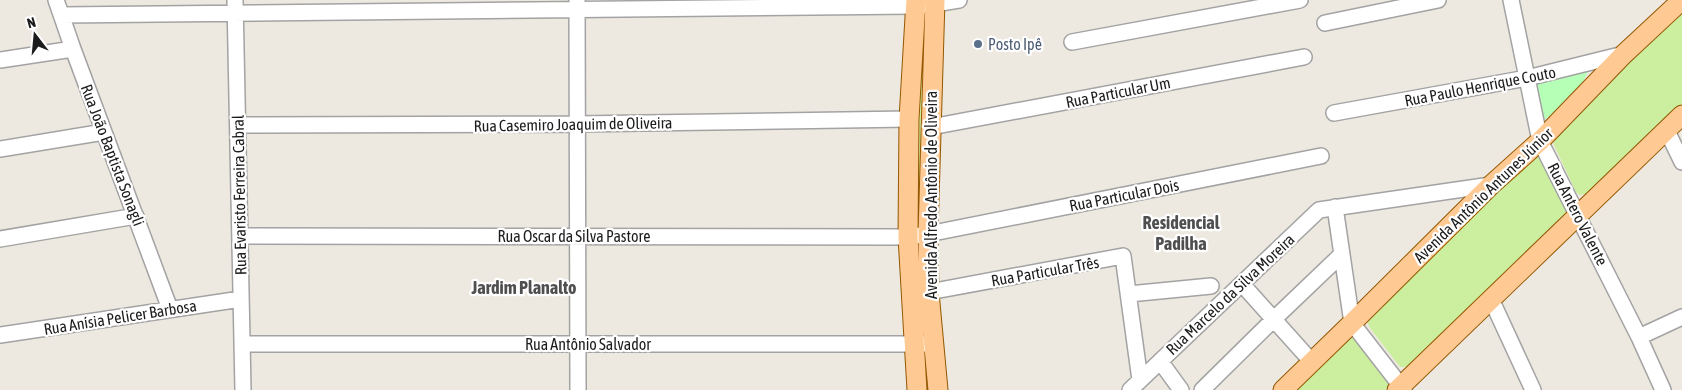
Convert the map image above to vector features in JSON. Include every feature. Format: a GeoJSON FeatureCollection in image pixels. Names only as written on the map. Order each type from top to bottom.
{"type":"FeatureCollection","features":[{"type":"Feature","properties":{"kind":"main road","name":"Avenida Antônio Antunes Júnior"},"geometry":{"type":"LineString","coordinates":[[1283,390],[1491,184],[1540,141],[1624,54],[1682,0]]}},
{"type":"Feature","properties":{"kind":"main road","name":"Avenida Alfredo Antônio de Oliveira"},"geometry":{"type":"LineString","coordinates":[[935,2],[928,234],[929,292],[938,390]]}},
{"type":"Feature","properties":{"kind":"main road","name":"Avenida Alfredo Antônio de Oliveira"},"geometry":{"type":"LineString","coordinates":[[916,3],[909,119],[908,237],[917,390]]}},
{"type":"Feature","properties":{"kind":"main road"},"geometry":{"type":"LineString","coordinates":[[1401,388],[1682,114]]}},
{"type":"Feature","properties":{"kind":"street","name":"Rua João Baptista Sonagli"},"geometry":{"type":"LineString","coordinates":[[56,0],[170,309]]}},
{"type":"Feature","properties":{"kind":"street"},"geometry":{"type":"LineString","coordinates":[[62,15],[235,6],[916,3],[959,0]]}},
{"type":"Feature","properties":{"kind":"street"},"geometry":{"type":"LineString","coordinates":[[1072,42],[1248,5],[1300,0]]}},
{"type":"Feature","properties":{"kind":"street"},"geometry":{"type":"LineString","coordinates":[[1325,23],[1438,0]]}},
{"type":"Feature","properties":{"kind":"street","name":"Rua Antero Valente"},"geometry":{"type":"LineString","coordinates":[[1511,0],[1540,141],[1579,215],[1664,390]]}},
{"type":"Feature","properties":{"kind":"street"},"geometry":{"type":"LineString","coordinates":[[577,5],[578,390]]}},
{"type":"Feature","properties":{"kind":"street","name":"Rua Evaristo Ferreira Cabral"},"geometry":{"type":"LineString","coordinates":[[235,6],[242,344],[241,390]]}},
{"type":"Feature","properties":{"kind":"street"},"geometry":{"type":"LineString","coordinates":[[0,60],[73,49]]}},
{"type":"Feature","properties":{"kind":"street","name":"Rua Paulo Henrique Couto"},"geometry":{"type":"LineString","coordinates":[[1334,113],[1527,78],[1624,54]]}},
{"type":"Feature","properties":{"kind":"street","name":"Rua Particular Um"},"geometry":{"type":"LineString","coordinates":[[931,127],[1304,57]]}},
{"type":"Feature","properties":{"kind":"street","name":"Rua Casemiro Joaquim de Oliveira"},"geometry":{"type":"LineString","coordinates":[[238,125],[577,124],[909,119]]}},
{"type":"Feature","properties":{"kind":"street"},"geometry":{"type":"LineString","coordinates":[[1666,130],[1682,162]]}},
{"type":"Feature","properties":{"kind":"street"},"geometry":{"type":"LineString","coordinates":[[0,149],[104,132]]}},
{"type":"Feature","properties":{"kind":"street","name":"Rua Particular Dois"},"geometry":{"type":"LineString","coordinates":[[908,237],[1321,156]]}},
{"type":"Feature","properties":{"kind":"street","name":"Rua Marcelo da Silva Moreira"},"geometry":{"type":"LineString","coordinates":[[1135,385],[1319,210],[1491,184]]}},
{"type":"Feature","properties":{"kind":"street"},"geometry":{"type":"LineString","coordinates":[[1335,207],[1352,323],[1401,388]]}},
{"type":"Feature","properties":{"kind":"street"},"geometry":{"type":"LineString","coordinates":[[0,239],[136,216]]}},
{"type":"Feature","properties":{"kind":"street","name":"Rua Oscar da Silva Pastore"},"geometry":{"type":"LineString","coordinates":[[240,236],[908,237]]}},
{"type":"Feature","properties":{"kind":"street"},"geometry":{"type":"LineString","coordinates":[[1202,390],[1342,254]]}},
{"type":"Feature","properties":{"kind":"street","name":"Rua Particular Três"},"geometry":{"type":"LineString","coordinates":[[929,292],[1123,256],[1129,294],[1135,385]]}},
{"type":"Feature","properties":{"kind":"street"},"geometry":{"type":"LineString","coordinates":[[1242,284],[1312,362]]}},
{"type":"Feature","properties":{"kind":"street"},"geometry":{"type":"LineString","coordinates":[[1129,294],[1211,286]]}},
{"type":"Feature","properties":{"kind":"street","name":"Rua Anísia Pelicer Barbosa"},"geometry":{"type":"LineString","coordinates":[[0,335],[241,299]]}},
{"type":"Feature","properties":{"kind":"street"},"geometry":{"type":"LineString","coordinates":[[1491,299],[1533,390]]}},
{"type":"Feature","properties":{"kind":"street"},"geometry":{"type":"LineString","coordinates":[[1639,337],[1682,317]]}},
{"type":"Feature","properties":{"kind":"street","name":"Rua Antônio Salvador"},"geometry":{"type":"LineString","coordinates":[[242,344],[934,344]]}},
{"type":"Feature","properties":{"kind":"street"},"geometry":{"type":"LineString","coordinates":[[1160,360],[1181,390]]}},
{"type":"Feature","properties":{"kind":"green space"},"geometry":{"type":"Polygon","coordinates":[[[928,8],[923,230],[917,230],[918,129],[923,11],[928,8]]]}},
{"type":"Feature","properties":{"kind":"green space"},"geometry":{"type":"Polygon","coordinates":[[[1682,10],[1682,105],[1591,193],[1580,195],[1576,192],[1553,140],[1558,132],[1682,10]]]}},
{"type":"Feature","properties":{"kind":"green space"},"geometry":{"type":"Polygon","coordinates":[[[1588,71],[1575,92],[1544,120],[1537,88],[1539,80],[1588,71]]]}},
{"type":"Feature","properties":{"kind":"green space"},"geometry":{"type":"Polygon","coordinates":[[[1538,156],[1542,159],[1567,209],[1566,214],[1408,367],[1400,367],[1370,328],[1366,319],[1533,157],[1538,156]]]}},
{"type":"Feature","properties":{"kind":"green space"},"geometry":{"type":"Polygon","coordinates":[[[1353,334],[1388,379],[1388,387],[1385,390],[1290,390],[1353,334]]]}},
{"type":"Feature","properties":{"kind":"place","name":"Posto Ipê"},"geometry":{"type":"Point","coordinates":[978,44]}},
{"type":"Feature","properties":{"kind":"district","name":"Residencial Padilha"},"geometry":{"type":"Point","coordinates":[1181,233]}},
{"type":"Feature","properties":{"kind":"district","name":"Jardim Planalto"},"geometry":{"type":"Point","coordinates":[524,288]}}]}
